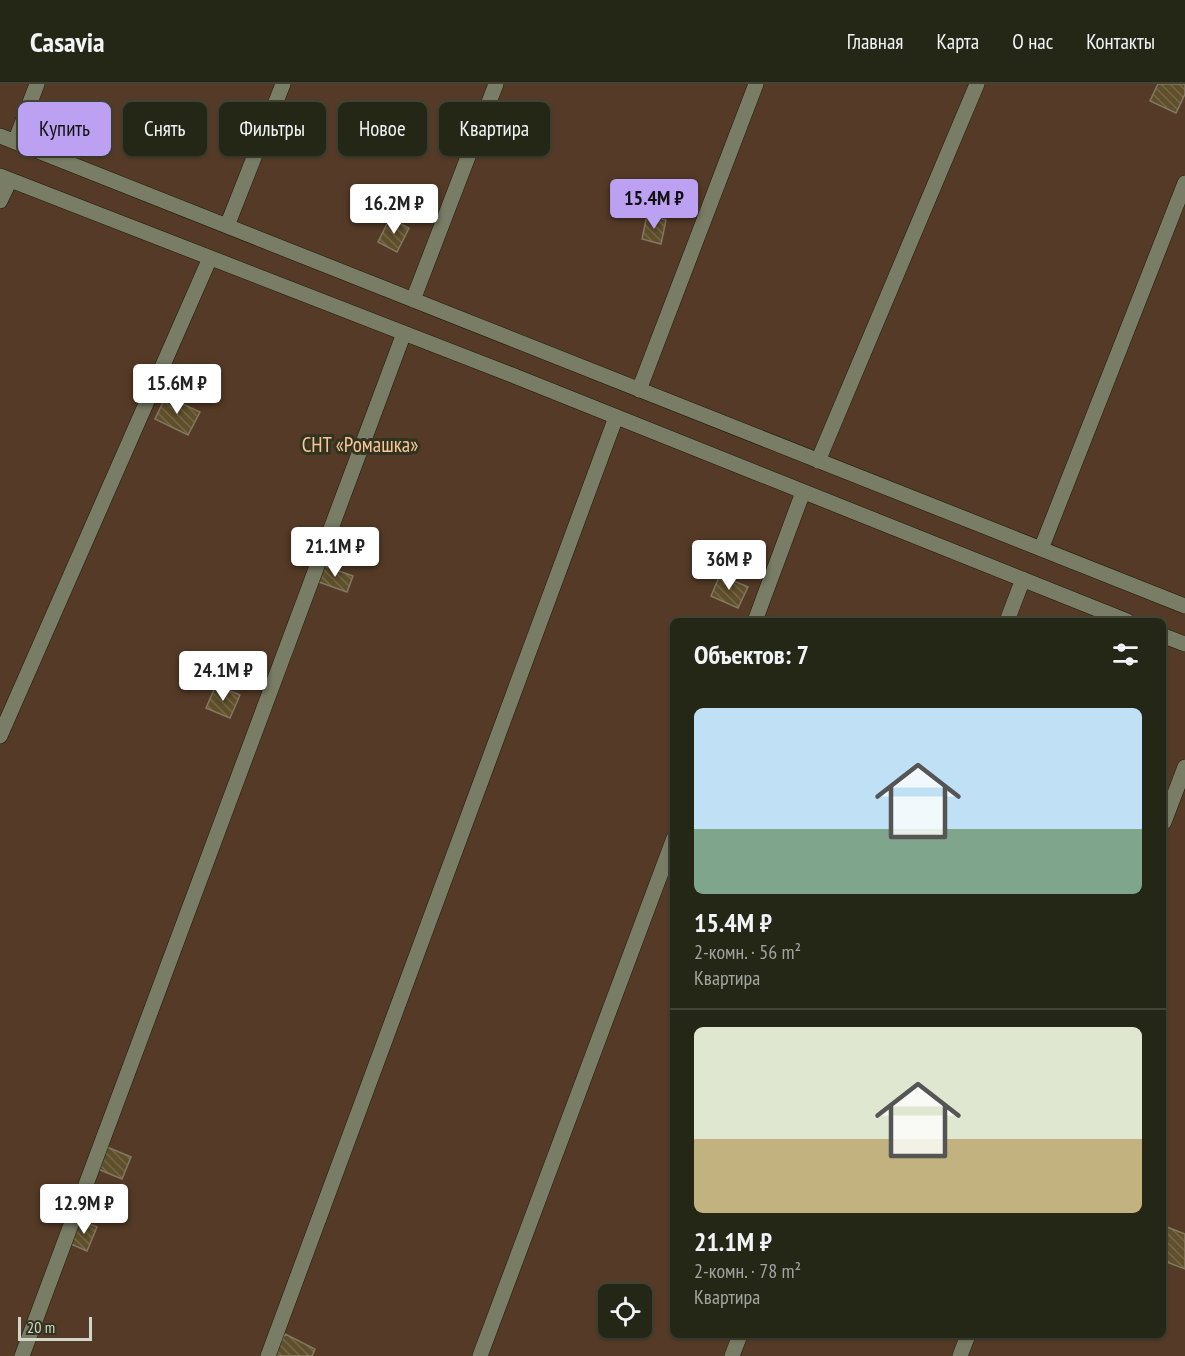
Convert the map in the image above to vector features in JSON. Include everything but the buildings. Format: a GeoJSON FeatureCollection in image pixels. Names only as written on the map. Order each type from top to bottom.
{"type":"FeatureCollection","features":[{"type":"Feature","properties":{"kind":"street"},"geometry":{"type":"LineString","coordinates":[[38,84],[7,139],[1185,606]]}},
{"type":"Feature","properties":{"kind":"street"},"geometry":{"type":"LineString","coordinates":[[227,226],[283,84]]}},
{"type":"Feature","properties":{"kind":"street"},"geometry":{"type":"LineString","coordinates":[[413,300],[496,84]]}},
{"type":"Feature","properties":{"kind":"street"},"geometry":{"type":"LineString","coordinates":[[639,390],[756,84]]}},
{"type":"Feature","properties":{"kind":"street"},"geometry":{"type":"LineString","coordinates":[[818,461],[977,84]]}},
{"type":"Feature","properties":{"kind":"street"},"geometry":{"type":"LineString","coordinates":[[0,201],[5,178],[404,333],[1120,618]]}},
{"type":"Feature","properties":{"kind":"street"},"geometry":{"type":"LineString","coordinates":[[1041,549],[1185,183]]}},
{"type":"Feature","properties":{"kind":"street"},"geometry":{"type":"LineString","coordinates":[[0,736],[210,258]]}},
{"type":"Feature","properties":{"kind":"street"},"geometry":{"type":"LineString","coordinates":[[22,1356],[404,333]]}},
{"type":"Feature","properties":{"kind":"street"},"geometry":{"type":"LineString","coordinates":[[268,1356],[616,417]]}},
{"type":"Feature","properties":{"kind":"street"},"geometry":{"type":"LineString","coordinates":[[756,618],[803,492]]}},
{"type":"Feature","properties":{"kind":"street"},"geometry":{"type":"LineString","coordinates":[[1008,618],[1023,579]]}},
{"type":"Feature","properties":{"kind":"street"},"geometry":{"type":"LineString","coordinates":[[1166,637],[1185,644]]}},
{"type":"Feature","properties":{"kind":"street"},"geometry":{"type":"LineString","coordinates":[[1166,817],[1185,767]]}},
{"type":"Feature","properties":{"kind":"street"},"geometry":{"type":"LineString","coordinates":[[480,1356],[670,849]]}},
{"type":"Feature","properties":{"kind":"street"},"geometry":{"type":"LineString","coordinates":[[732,1356],[739,1338]]}},
{"type":"Feature","properties":{"kind":"street"},"geometry":{"type":"LineString","coordinates":[[960,1356],[967,1338]]}},
{"type":"Feature","properties":{"kind":"green space","name":"СНТ «Ромашка»"},"geometry":{"type":"Polygon","coordinates":[[[0,84],[1185,84],[1185,1356],[0,1356],[0,84]]]}}]}
